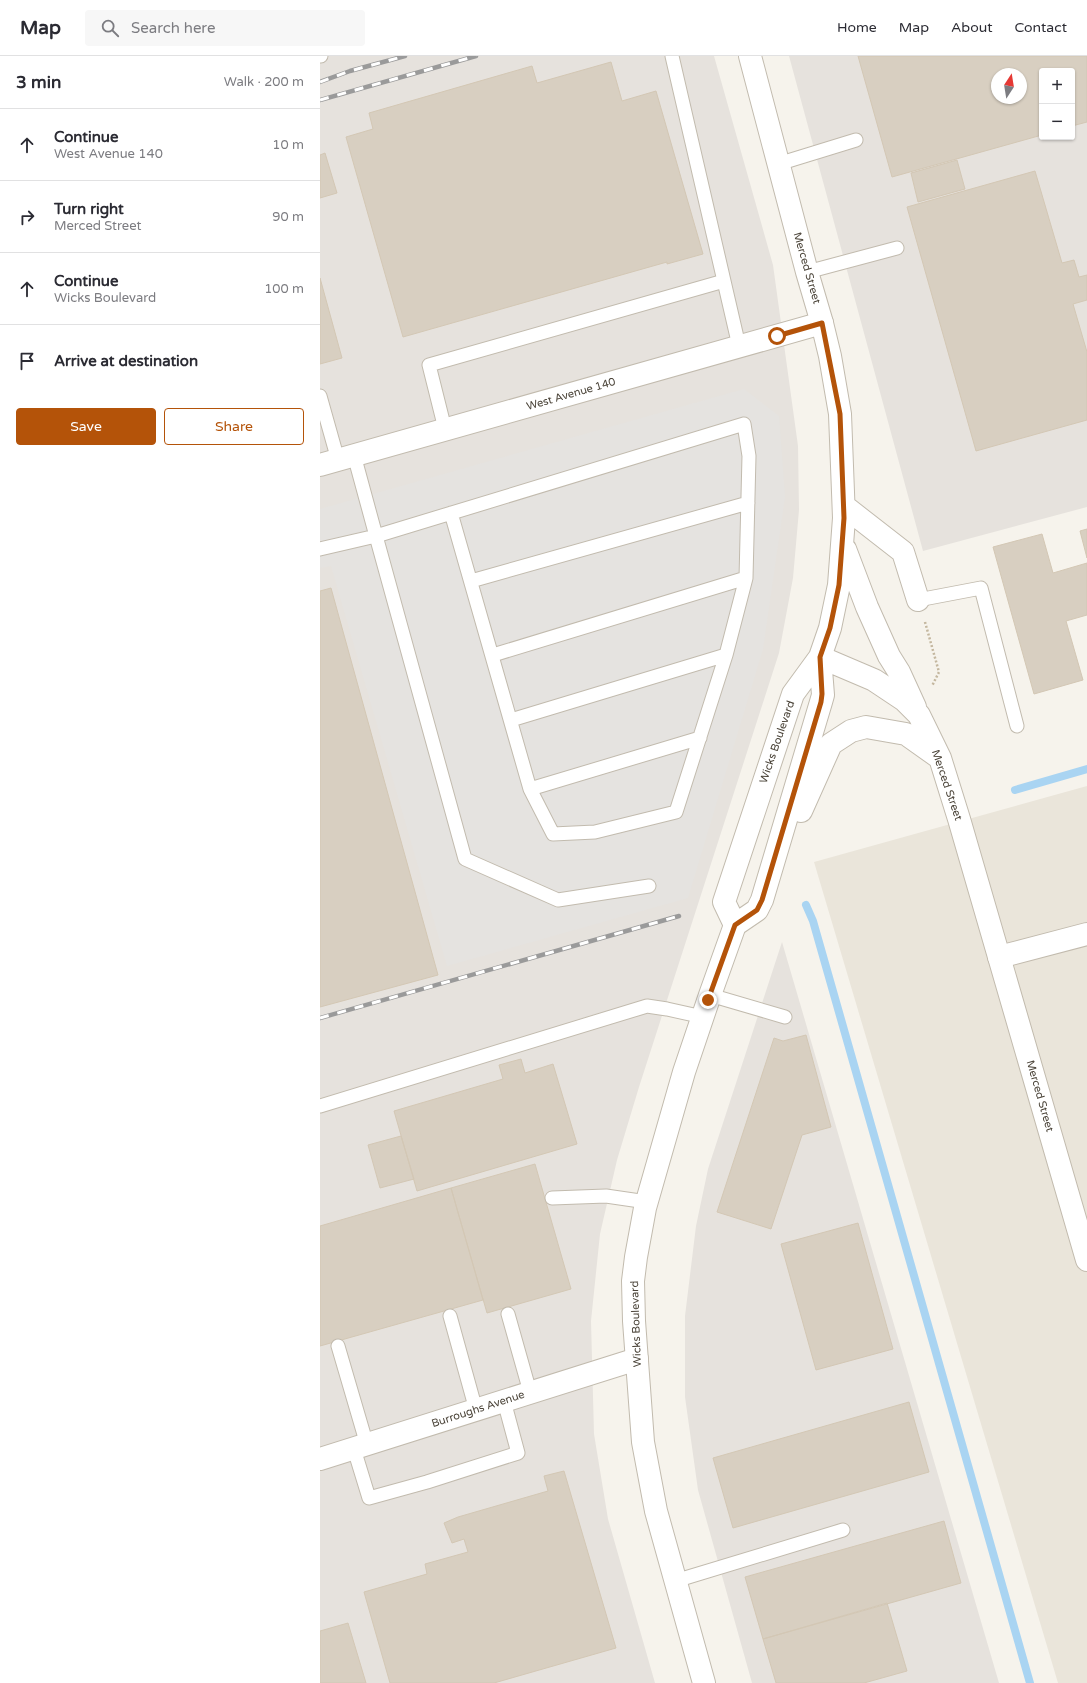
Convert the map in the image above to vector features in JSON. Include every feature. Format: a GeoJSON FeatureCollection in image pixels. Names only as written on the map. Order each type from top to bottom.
{"type":"FeatureCollection","features":[{"type":"Feature","properties":{"kind":"street","name":"Merced Street"},"geometry":{"type":"LineString","coordinates":[[750,56],[807,272],[822,323],[840,414],[844,506],[843,544],[839,585],[830,628],[820,657],[874,680],[904,700],[919,715],[940,758],[1087,1260]]}},
{"type":"Feature","properties":{"kind":"street","name":"West Avenue 140"},"geometry":{"type":"LineString","coordinates":[[337,460],[822,323]]}},
{"type":"Feature","properties":{"kind":"street"},"geometry":{"type":"LineString","coordinates":[[844,506],[904,552],[918,600]]}},
{"type":"Feature","properties":{"kind":"street"},"geometry":{"type":"LineString","coordinates":[[843,544],[867,607],[889,656],[899,672],[919,715]]}},
{"type":"Feature","properties":{"kind":"street"},"geometry":{"type":"LineString","coordinates":[[762,900],[821,702],[820,657]]}},
{"type":"Feature","properties":{"kind":"street","name":"Wicks Boulevard"},"geometry":{"type":"LineString","coordinates":[[704,1683],[656,1511],[644,1449],[632,1298],[633,1281],[639,1237],[646,1202],[684,1072],[735,925],[724,902],[730,880],[793,694],[820,657]]}},
{"type":"Feature","properties":{"kind":"street"},"geometry":{"type":"LineString","coordinates":[[735,925],[757,910],[824,756],[831,744],[839,737],[851,731],[866,727],[906,734],[940,758]]}},
{"type":"Feature","properties":{"kind":"street"},"geometry":{"type":"LineString","coordinates":[[999,957],[1087,934]]}},
{"type":"Feature","properties":{"kind":"street","name":"Burroughs Avenue"},"geometry":{"type":"LineString","coordinates":[[320,1460],[637,1359]]}},
{"type":"Feature","properties":{"kind":"lane"},"geometry":{"type":"LineString","coordinates":[[672,56],[739,346]]}},
{"type":"Feature","properties":{"kind":"lane"},"geometry":{"type":"LineString","coordinates":[[778,164],[856,140]]}},
{"type":"Feature","properties":{"kind":"lane"},"geometry":{"type":"LineString","coordinates":[[807,272],[897,248]]}},
{"type":"Feature","properties":{"kind":"lane"},"geometry":{"type":"LineString","coordinates":[[445,429],[429,365],[724,281]]}},
{"type":"Feature","properties":{"kind":"lane"},"geometry":{"type":"LineString","coordinates":[[320,396],[337,460],[376,536],[464,859],[558,900],[649,886]]}},
{"type":"Feature","properties":{"kind":"lane"},"geometry":{"type":"LineString","coordinates":[[320,549],[376,536],[451,513],[744,424],[749,456],[746,578],[726,655],[676,812],[595,832],[553,834],[530,789],[493,655],[451,513]]}},
{"type":"Feature","properties":{"kind":"lane"},"geometry":{"type":"LineString","coordinates":[[471,581],[748,503]]}},
{"type":"Feature","properties":{"kind":"lane"},"geometry":{"type":"LineString","coordinates":[[493,655],[746,578]]}},
{"type":"Feature","properties":{"kind":"lane"},"geometry":{"type":"LineString","coordinates":[[918,600],[981,588],[1017,726]]}},
{"type":"Feature","properties":{"kind":"lane"},"geometry":{"type":"LineString","coordinates":[[511,720],[726,655]]}},
{"type":"Feature","properties":{"kind":"lane"},"geometry":{"type":"LineString","coordinates":[[530,789],[700,738]]}},
{"type":"Feature","properties":{"kind":"lane"},"geometry":{"type":"LineString","coordinates":[[710,995],[785,1018]]}},
{"type":"Feature","properties":{"kind":"lane"},"geometry":{"type":"LineString","coordinates":[[320,1106],[647,1006],[703,1017]]}},
{"type":"Feature","properties":{"kind":"lane"},"geometry":{"type":"LineString","coordinates":[[552,1198],[606,1196],[646,1202]]}},
{"type":"Feature","properties":{"kind":"lane"},"geometry":{"type":"LineString","coordinates":[[508,1314],[530,1392]]}},
{"type":"Feature","properties":{"kind":"lane"},"geometry":{"type":"LineString","coordinates":[[450,1316],[476,1410]]}},
{"type":"Feature","properties":{"kind":"lane"},"geometry":{"type":"LineString","coordinates":[[338,1346],[360,1447],[369,1498],[427,1482],[518,1453],[504,1401]]}},
{"type":"Feature","properties":{"kind":"lane"},"geometry":{"type":"LineString","coordinates":[[675,1581],[843,1530]]}},
{"type":"Feature","properties":{"kind":"path"},"geometry":{"type":"LineString","coordinates":[[918,600],[938,672],[919,715]]}},
{"type":"Feature","properties":{"kind":"shaded area"},"geometry":{"type":"Polygon","coordinates":[[[320,56],[714,56],[773,265],[798,446],[799,510],[793,578],[779,653],[639,1087],[617,1160],[600,1234],[591,1321],[594,1434],[608,1519],[655,1683],[320,1683],[320,56]]]}},
{"type":"Feature","properties":{"kind":"shaded area"},"geometry":{"type":"Polygon","coordinates":[[[789,56],[1087,56],[1087,507],[923,551],[789,56]]]}},
{"type":"Feature","properties":{"kind":"shaded area"},"geometry":{"type":"Polygon","coordinates":[[[744,389],[779,416],[785,497],[763,649],[688,898],[447,966],[331,566],[320,568],[320,509],[744,389]]]}},
{"type":"Feature","properties":{"kind":"shaded area"},"geometry":{"type":"Polygon","coordinates":[[[1087,786],[1087,1683],[1058,1683],[814,862],[1087,786]]]}},
{"type":"Feature","properties":{"kind":"shaded area"},"geometry":{"type":"Polygon","coordinates":[[[782,942],[999,1683],[752,1683],[698,1490],[685,1397],[685,1316],[696,1226],[708,1169],[782,942]]]}},
{"type":"Feature","properties":{"kind":"building"},"geometry":{"type":"Polygon","coordinates":[[[858,56],[1087,56],[1087,122],[1075,125],[1075,68],[1039,68],[1039,136],[892,177],[858,56]]]}},
{"type":"Feature","properties":{"kind":"building"},"geometry":{"type":"Polygon","coordinates":[[[611,62],[622,101],[656,91],[703,254],[667,264],[667,262],[403,337],[346,137],[373,129],[369,113],[532,66],[537,83],[611,62]]]}},
{"type":"Feature","properties":{"kind":"building"},"geometry":{"type":"Polygon","coordinates":[[[325,153],[337,193],[320,198],[320,155],[325,153]]]}},
{"type":"Feature","properties":{"kind":"building"},"geometry":{"type":"Polygon","coordinates":[[[957,160],[965,189],[918,202],[911,173],[957,160]]]}},
{"type":"Feature","properties":{"kind":"building"},"geometry":{"type":"Polygon","coordinates":[[[1035,171],[1062,263],[1074,260],[1079,277],[1087,275],[1087,300],[1073,304],[1087,352],[1087,420],[976,451],[907,207],[1035,171]]]}},
{"type":"Feature","properties":{"kind":"building"},"geometry":{"type":"Polygon","coordinates":[[[320,278],[342,358],[320,364],[320,278]]]}},
{"type":"Feature","properties":{"kind":"building"},"geometry":{"type":"Polygon","coordinates":[[[1087,529],[1087,558],[1080,531],[1087,529]]]}},
{"type":"Feature","properties":{"kind":"building"},"geometry":{"type":"Polygon","coordinates":[[[1042,534],[1053,573],[1087,563],[1087,615],[1066,621],[1083,680],[1034,694],[993,547],[1042,534]]]}},
{"type":"Feature","properties":{"kind":"building"},"geometry":{"type":"Polygon","coordinates":[[[331,588],[438,975],[320,1007],[320,591],[331,588]]]}},
{"type":"Feature","properties":{"kind":"building"},"geometry":{"type":"Polygon","coordinates":[[[806,1035],[831,1127],[802,1135],[771,1229],[717,1212],[774,1038],[783,1041],[806,1035]]]}},
{"type":"Feature","properties":{"kind":"building"},"geometry":{"type":"Polygon","coordinates":[[[521,1059],[525,1073],[553,1064],[577,1144],[417,1191],[394,1111],[503,1079],[499,1065],[521,1059]]]}},
{"type":"Feature","properties":{"kind":"building"},"geometry":{"type":"Polygon","coordinates":[[[401,1136],[414,1179],[380,1188],[368,1145],[401,1136]]]}},
{"type":"Feature","properties":{"kind":"building"},"geometry":{"type":"Polygon","coordinates":[[[535,1164],[571,1289],[487,1313],[451,1188],[535,1164]]]}},
{"type":"Feature","properties":{"kind":"building"},"geometry":{"type":"Polygon","coordinates":[[[451,1188],[483,1300],[320,1346],[320,1226],[451,1188]]]}},
{"type":"Feature","properties":{"kind":"building"},"geometry":{"type":"Polygon","coordinates":[[[858,1223],[893,1349],[816,1370],[781,1244],[858,1223]]]}},
{"type":"Feature","properties":{"kind":"building"},"geometry":{"type":"Polygon","coordinates":[[[909,1402],[929,1472],[733,1528],[713,1458],[909,1402]]]}},
{"type":"Feature","properties":{"kind":"building"},"geometry":{"type":"Polygon","coordinates":[[[564,1471],[616,1648],[494,1683],[390,1683],[364,1592],[427,1574],[425,1564],[468,1552],[464,1539],[452,1543],[444,1523],[458,1517],[548,1491],[544,1476],[564,1471]]]}},
{"type":"Feature","properties":{"kind":"building"},"geometry":{"type":"Polygon","coordinates":[[[944,1521],[961,1583],[763,1639],[745,1577],[944,1521]]]}},
{"type":"Feature","properties":{"kind":"building"},"geometry":{"type":"Polygon","coordinates":[[[887,1603],[907,1671],[864,1683],[776,1683],[763,1639],[887,1603]]]}},
{"type":"Feature","properties":{"kind":"building"},"geometry":{"type":"Polygon","coordinates":[[[348,1623],[366,1683],[320,1683],[320,1631],[348,1623]]]}},
{"type":"Feature","properties":{"kind":"waterway"},"geometry":{"type":"LineString","coordinates":[[1015,790],[1087,769]]}},
{"type":"Feature","properties":{"kind":"waterway"},"geometry":{"type":"LineString","coordinates":[[806,905],[813,921],[1030,1683]]}},
{"type":"Feature","properties":{"kind":"railway"},"geometry":{"type":"LineString","coordinates":[[320,82],[350,71],[405,56]]}},
{"type":"Feature","properties":{"kind":"railway"},"geometry":{"type":"LineString","coordinates":[[320,100],[476,56]]}},
{"type":"Feature","properties":{"kind":"railway"},"geometry":{"type":"LineString","coordinates":[[320,1018],[679,916]]}},
{"type":"Feature","properties":{"kind":"route"},"geometry":{"type":"LineString","coordinates":[[708,1000],[735,925],[757,910],[762,900],[821,702],[820,657],[830,628],[839,585],[844,518],[840,414],[830,356],[822,323],[777,336]]}}]}
